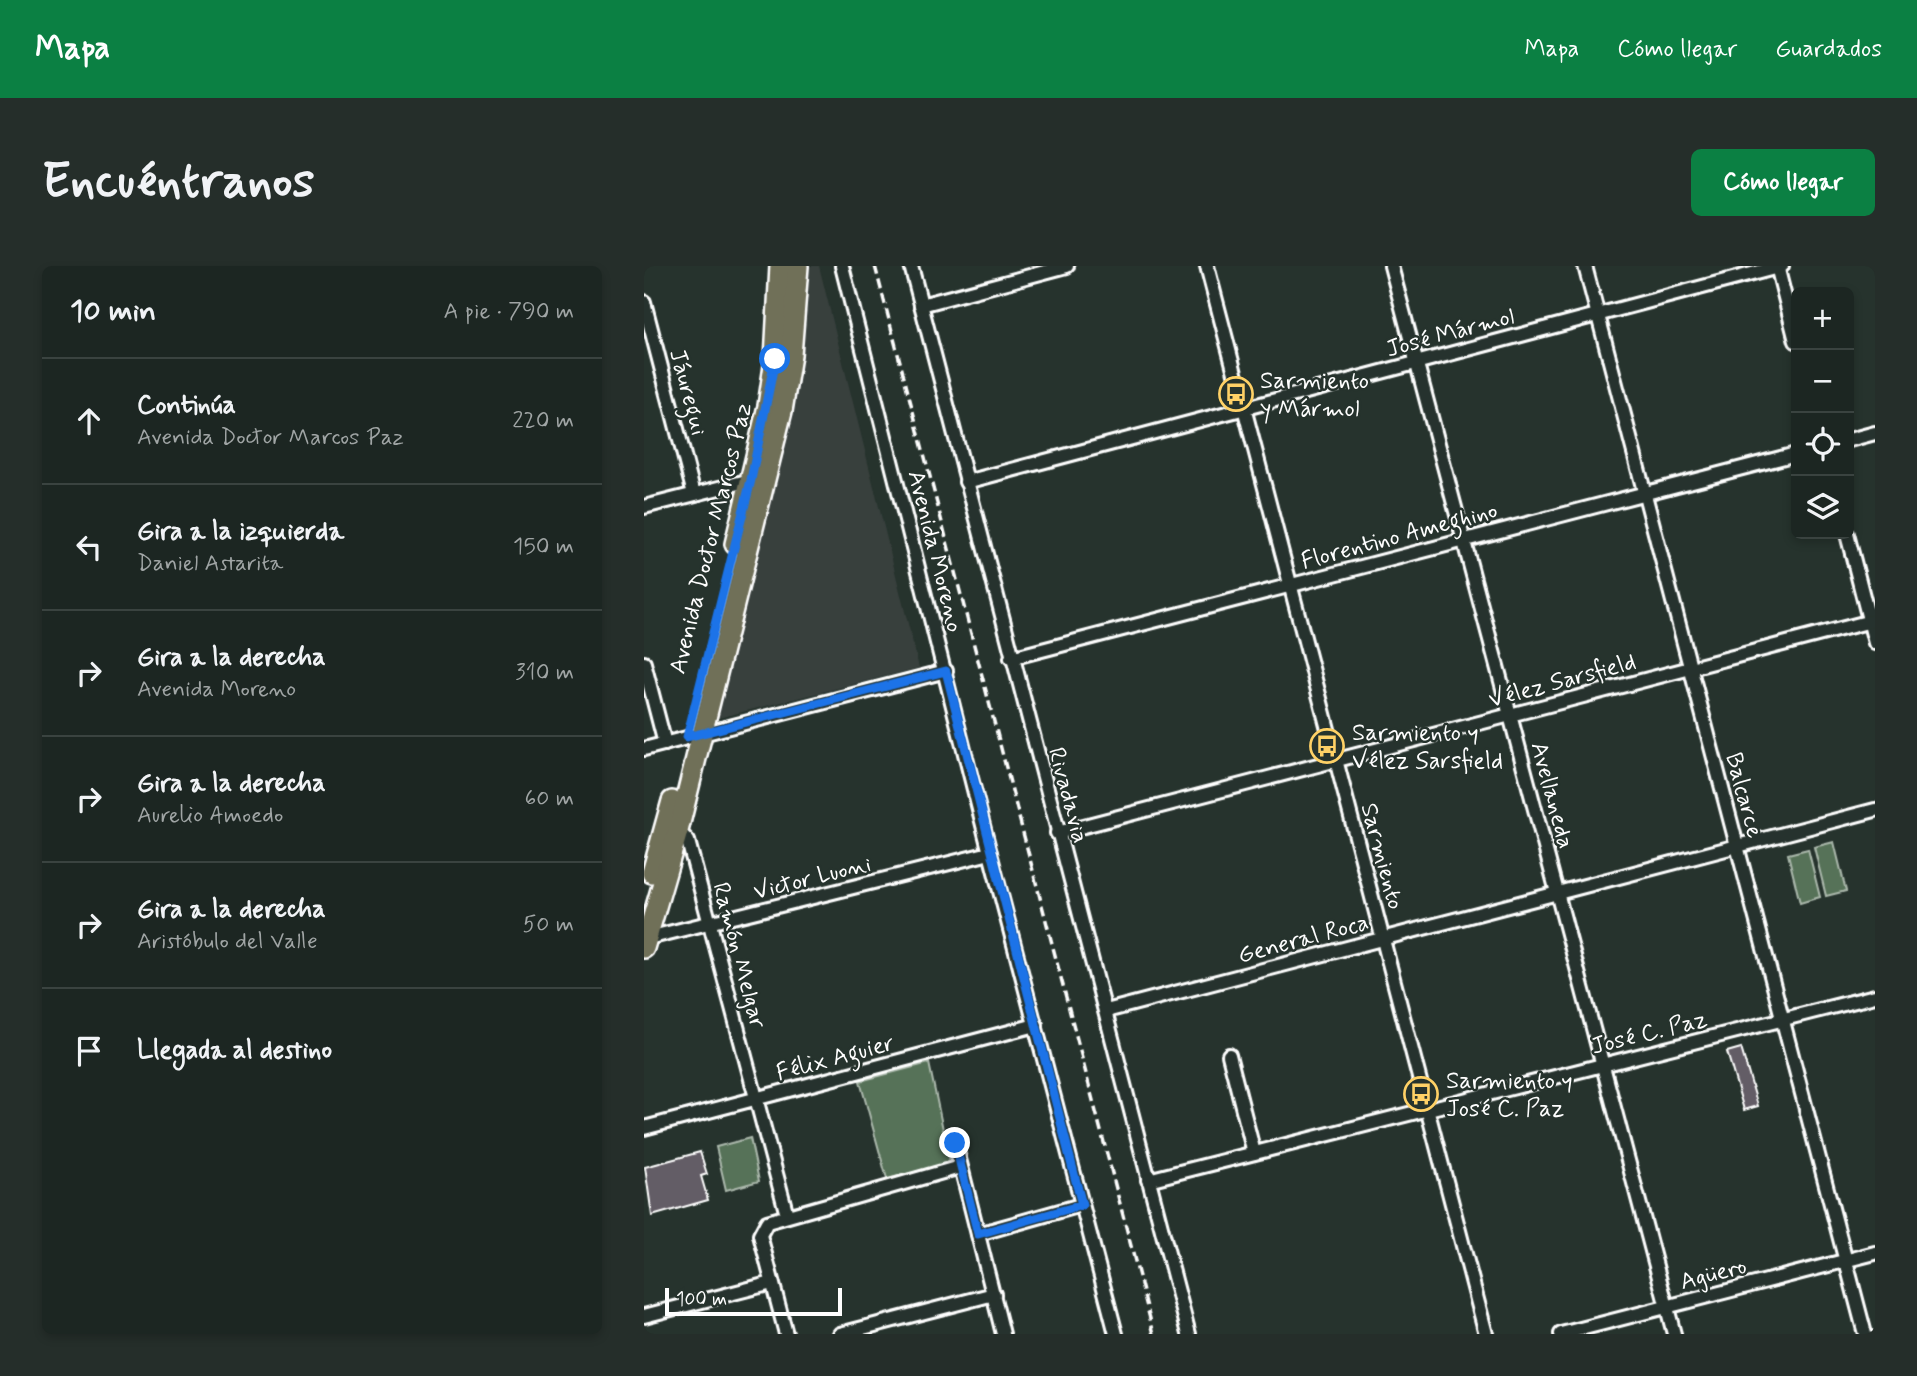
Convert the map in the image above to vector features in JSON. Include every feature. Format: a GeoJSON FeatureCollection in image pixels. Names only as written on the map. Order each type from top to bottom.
{"type":"FeatureCollection","features":[{"type":"Feature","properties":{"kind":"main road","name":"Avenida Doctor Marcos Paz"},"geometry":{"type":"LineString","coordinates":[[645,942],[678,831],[694,735],[751,480],[775,359],[780,266]]}},
{"type":"Feature","properties":{"kind":"main road","name":"Avenida Doctor Marcos Paz"},"geometry":{"type":"LineString","coordinates":[[644,899],[694,735],[782,411],[791,355],[798,266]]}},
{"type":"Feature","properties":{"kind":"street","name":"Avenida Moreno"},"geometry":{"type":"LineString","coordinates":[[842,266],[946,671],[989,853],[1116,1334]]}},
{"type":"Feature","properties":{"kind":"street","name":"Rivadavia"},"geometry":{"type":"LineString","coordinates":[[911,266],[1189,1334]]}},
{"type":"Feature","properties":{"kind":"street"},"geometry":{"type":"LineString","coordinates":[[921,304],[1067,266]]}},
{"type":"Feature","properties":{"kind":"street","name":"Sarmiento"},"geometry":{"type":"LineString","coordinates":[[1207,266],[1486,1334]]}},
{"type":"Feature","properties":{"kind":"street","name":"Avellaneda"},"geometry":{"type":"LineString","coordinates":[[1391,266],[1674,1334]]}},
{"type":"Feature","properties":{"kind":"street","name":"Balcarce"},"geometry":{"type":"LineString","coordinates":[[1585,266],[1865,1334]]}},
{"type":"Feature","properties":{"kind":"street"},"geometry":{"type":"LineString","coordinates":[[1779,266],[1791,319]]}},
{"type":"Feature","properties":{"kind":"street","name":"José Mármol"},"geometry":{"type":"LineString","coordinates":[[967,482],[1779,266]]}},
{"type":"Feature","properties":{"kind":"street","name":"Jáuregui"},"geometry":{"type":"LineString","coordinates":[[644,302],[694,494]]}},
{"type":"Feature","properties":{"kind":"street"},"geometry":{"type":"LineString","coordinates":[[1854,439],[1875,433]]}},
{"type":"Feature","properties":{"kind":"street","name":"Florentino Ameghino"},"geometry":{"type":"LineString","coordinates":[[1012,658],[1791,455]]}},
{"type":"Feature","properties":{"kind":"street"},"geometry":{"type":"LineString","coordinates":[[644,507],[751,480]]}},
{"type":"Feature","properties":{"kind":"street"},"geometry":{"type":"LineString","coordinates":[[1848,539],[1872,621],[1875,643]]}},
{"type":"Feature","properties":{"kind":"street","name":"Vélez Sarsfield"},"geometry":{"type":"LineString","coordinates":[[1057,834],[1872,621]]}},
{"type":"Feature","properties":{"kind":"street"},"geometry":{"type":"LineString","coordinates":[[644,663],[665,744]]}},
{"type":"Feature","properties":{"kind":"street"},"geometry":{"type":"LineString","coordinates":[[644,749],[946,671]]}},
{"type":"Feature","properties":{"kind":"street","name":"General Roca"},"geometry":{"type":"LineString","coordinates":[[1106,1011],[1875,810]]}},
{"type":"Feature","properties":{"kind":"street","name":"Ramón Melgar"},"geometry":{"type":"LineString","coordinates":[[678,831],[688,841],[787,1215]]}},
{"type":"Feature","properties":{"kind":"street","name":"Victor Luoni"},"geometry":{"type":"LineString","coordinates":[[645,942],[989,853]]}},
{"type":"Feature","properties":{"kind":"street","name":"José C. Paz"},"geometry":{"type":"LineString","coordinates":[[1148,1180],[1875,996]]}},
{"type":"Feature","properties":{"kind":"street","name":"Félix Aguier"},"geometry":{"type":"LineString","coordinates":[[644,1128],[1036,1025]]}},
{"type":"Feature","properties":{"kind":"street"},"geometry":{"type":"LineString","coordinates":[[1229,1055],[1254,1153]]}},
{"type":"Feature","properties":{"kind":"street"},"geometry":{"type":"LineString","coordinates":[[955,1143],[1003,1334]]}},
{"type":"Feature","properties":{"kind":"street"},"geometry":{"type":"LineString","coordinates":[[786,1334],[760,1235],[762,1227],[771,1220],[787,1215],[960,1167]]}},
{"type":"Feature","properties":{"kind":"street"},"geometry":{"type":"LineString","coordinates":[[978,1234],[1082,1205]]}},
{"type":"Feature","properties":{"kind":"street","name":"Agüero"},"geometry":{"type":"LineString","coordinates":[[1561,1334],[1875,1253]]}},
{"type":"Feature","properties":{"kind":"street"},"geometry":{"type":"LineString","coordinates":[[644,1316],[772,1283]]}},
{"type":"Feature","properties":{"kind":"street"},"geometry":{"type":"LineString","coordinates":[[840,1334],[994,1294]]}},
{"type":"Feature","properties":{"kind":"shaded area"},"geometry":{"type":"Polygon","coordinates":[[[806,266],[819,266],[919,668],[714,719],[790,426],[801,353],[806,266]]]}},
{"type":"Feature","properties":{"kind":"green space"},"geometry":{"type":"Polygon","coordinates":[[[1834,842],[1846,891],[1826,896],[1814,847],[1834,842]]]}},
{"type":"Feature","properties":{"kind":"green space"},"geometry":{"type":"Polygon","coordinates":[[[1808,849],[1820,897],[1800,903],[1788,854],[1808,849]]]}},
{"type":"Feature","properties":{"kind":"green space"},"geometry":{"type":"Polygon","coordinates":[[[929,1063],[950,1163],[887,1179],[860,1081],[929,1063]]]}},
{"type":"Feature","properties":{"kind":"green space"},"geometry":{"type":"Polygon","coordinates":[[[750,1138],[759,1181],[726,1190],[716,1147],[750,1138]]]}},
{"type":"Feature","properties":{"kind":"building"},"geometry":{"type":"Polygon","coordinates":[[[1741,1048],[1758,1106],[1744,1110],[1727,1052],[1741,1048]]]}},
{"type":"Feature","properties":{"kind":"building"},"geometry":{"type":"Polygon","coordinates":[[[700,1152],[707,1174],[701,1176],[708,1200],[652,1216],[645,1167],[700,1152]]]}},
{"type":"Feature","properties":{"kind":"railway"},"geometry":{"type":"LineString","coordinates":[[875,266],[1154,1334]]}},
{"type":"Feature","properties":{"kind":"place","name":"Sarmiento y Mármol"},"geometry":{"type":"Point","coordinates":[1236,394]}},
{"type":"Feature","properties":{"kind":"place","name":"Sarmiento y Vélez Sarsfield"},"geometry":{"type":"Point","coordinates":[1327,746]}},
{"type":"Feature","properties":{"kind":"place","name":"Sarmiento y José C. Paz"},"geometry":{"type":"Point","coordinates":[1421,1094]}},
{"type":"Feature","properties":{"kind":"route"},"geometry":{"type":"LineString","coordinates":[[775,359],[768,406],[751,480],[687,737],[946,671],[989,853],[1082,1205],[978,1234],[955,1143]]}}]}
